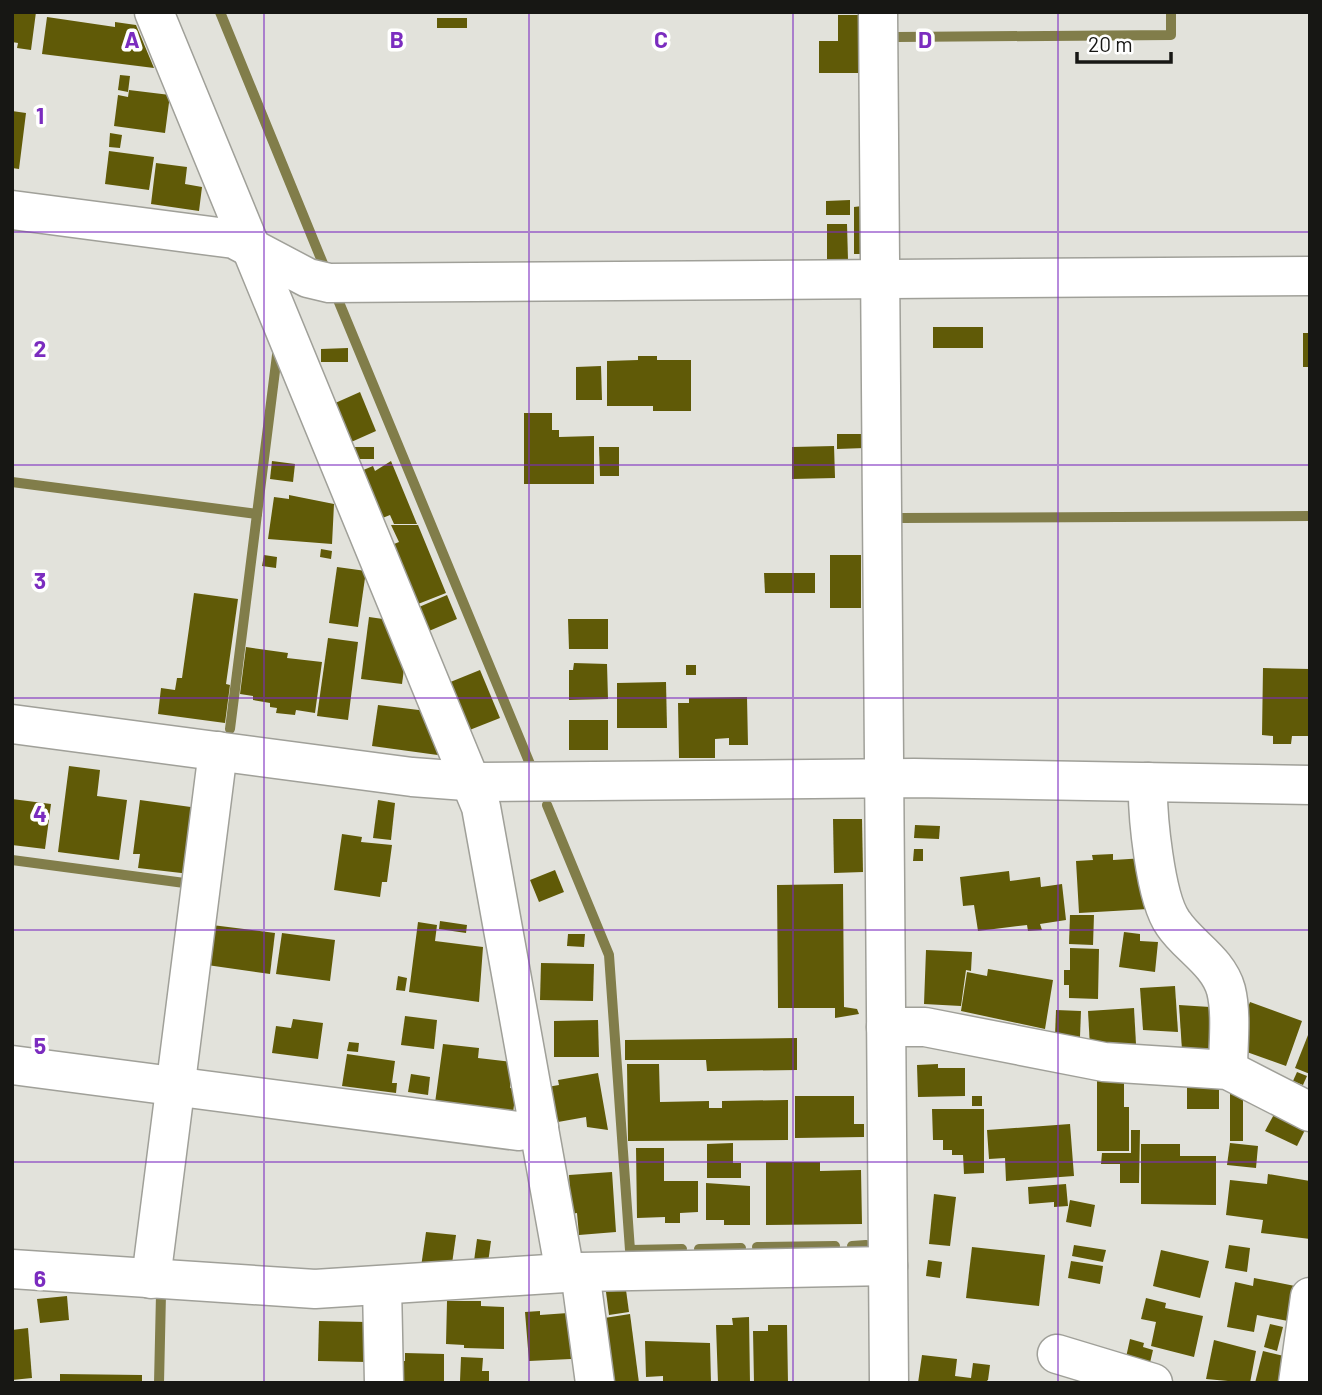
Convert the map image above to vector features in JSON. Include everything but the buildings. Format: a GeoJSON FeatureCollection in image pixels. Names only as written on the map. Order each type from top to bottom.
{"type":"FeatureCollection","features":[{"type":"Feature","properties":{"kind":"street"},"geometry":{"type":"LineString","coordinates":[[154,12],[481,807],[539,1128],[573,1273],[595,1383]]}},
{"type":"Feature","properties":{"kind":"street"},"geometry":{"type":"LineString","coordinates":[[878,12],[888,1383]]}},
{"type":"Feature","properties":{"kind":"street"},"geometry":{"type":"LineString","coordinates":[[12,210],[234,239],[309,278],[330,283],[1310,276]]}},
{"type":"Feature","properties":{"kind":"street"},"geometry":{"type":"LineString","coordinates":[[12,724],[471,782],[884,778],[1310,785]]}},
{"type":"Feature","properties":{"kind":"street"},"geometry":{"type":"LineString","coordinates":[[151,1279],[218,751]]}},
{"type":"Feature","properties":{"kind":"street"},"geometry":{"type":"LineString","coordinates":[[1148,782],[1147,803],[1165,909],[1179,932],[1212,966],[1226,990],[1228,1070]]}},
{"type":"Feature","properties":{"kind":"street"},"geometry":{"type":"LineString","coordinates":[[886,1027],[925,1027],[1104,1062],[1228,1070],[1310,1112]]}},
{"type":"Feature","properties":{"kind":"street"},"geometry":{"type":"LineString","coordinates":[[12,1065],[518,1131],[539,1128]]}},
{"type":"Feature","properties":{"kind":"street"},"geometry":{"type":"LineString","coordinates":[[12,1269],[283,1288],[382,1286],[573,1273],[888,1266]]}},
{"type":"Feature","properties":{"kind":"street"},"geometry":{"type":"LineString","coordinates":[[382,1286],[384,1383]]}},
{"type":"Feature","properties":{"kind":"street"},"geometry":{"type":"LineString","coordinates":[[1298,1383],[1310,1297]]}},
{"type":"Feature","properties":{"kind":"street"},"geometry":{"type":"LineString","coordinates":[[1057,1354],[1153,1383]]}},
{"type":"Feature","properties":{"kind":"waterway"},"geometry":{"type":"LineString","coordinates":[[220,12],[326,271]]}},
{"type":"Feature","properties":{"kind":"waterway"},"geometry":{"type":"LineString","coordinates":[[897,37],[1171,35],[1171,12]]}},
{"type":"Feature","properties":{"kind":"waterway"},"geometry":{"type":"LineString","coordinates":[[336,295],[530,764]]}},
{"type":"Feature","properties":{"kind":"waterway"},"geometry":{"type":"LineString","coordinates":[[230,729],[278,347]]}},
{"type":"Feature","properties":{"kind":"waterway"},"geometry":{"type":"LineString","coordinates":[[12,482],[257,514]]}},
{"type":"Feature","properties":{"kind":"waterway"},"geometry":{"type":"LineString","coordinates":[[901,518],[1310,516]]}},
{"type":"Feature","properties":{"kind":"waterway"},"geometry":{"type":"LineString","coordinates":[[547,805],[609,955],[630,1250],[682,1249]]}},
{"type":"Feature","properties":{"kind":"waterway"},"geometry":{"type":"LineString","coordinates":[[12,860],[192,884]]}},
{"type":"Feature","properties":{"kind":"waterway"},"geometry":{"type":"LineString","coordinates":[[852,1246],[866,1245]]}},
{"type":"Feature","properties":{"kind":"waterway"},"geometry":{"type":"LineString","coordinates":[[757,1247],[835,1246]]}},
{"type":"Feature","properties":{"kind":"waterway"},"geometry":{"type":"LineString","coordinates":[[699,1249],[741,1248]]}},
{"type":"Feature","properties":{"kind":"waterway"},"geometry":{"type":"LineString","coordinates":[[159,1383],[161,1294]]}}]}
